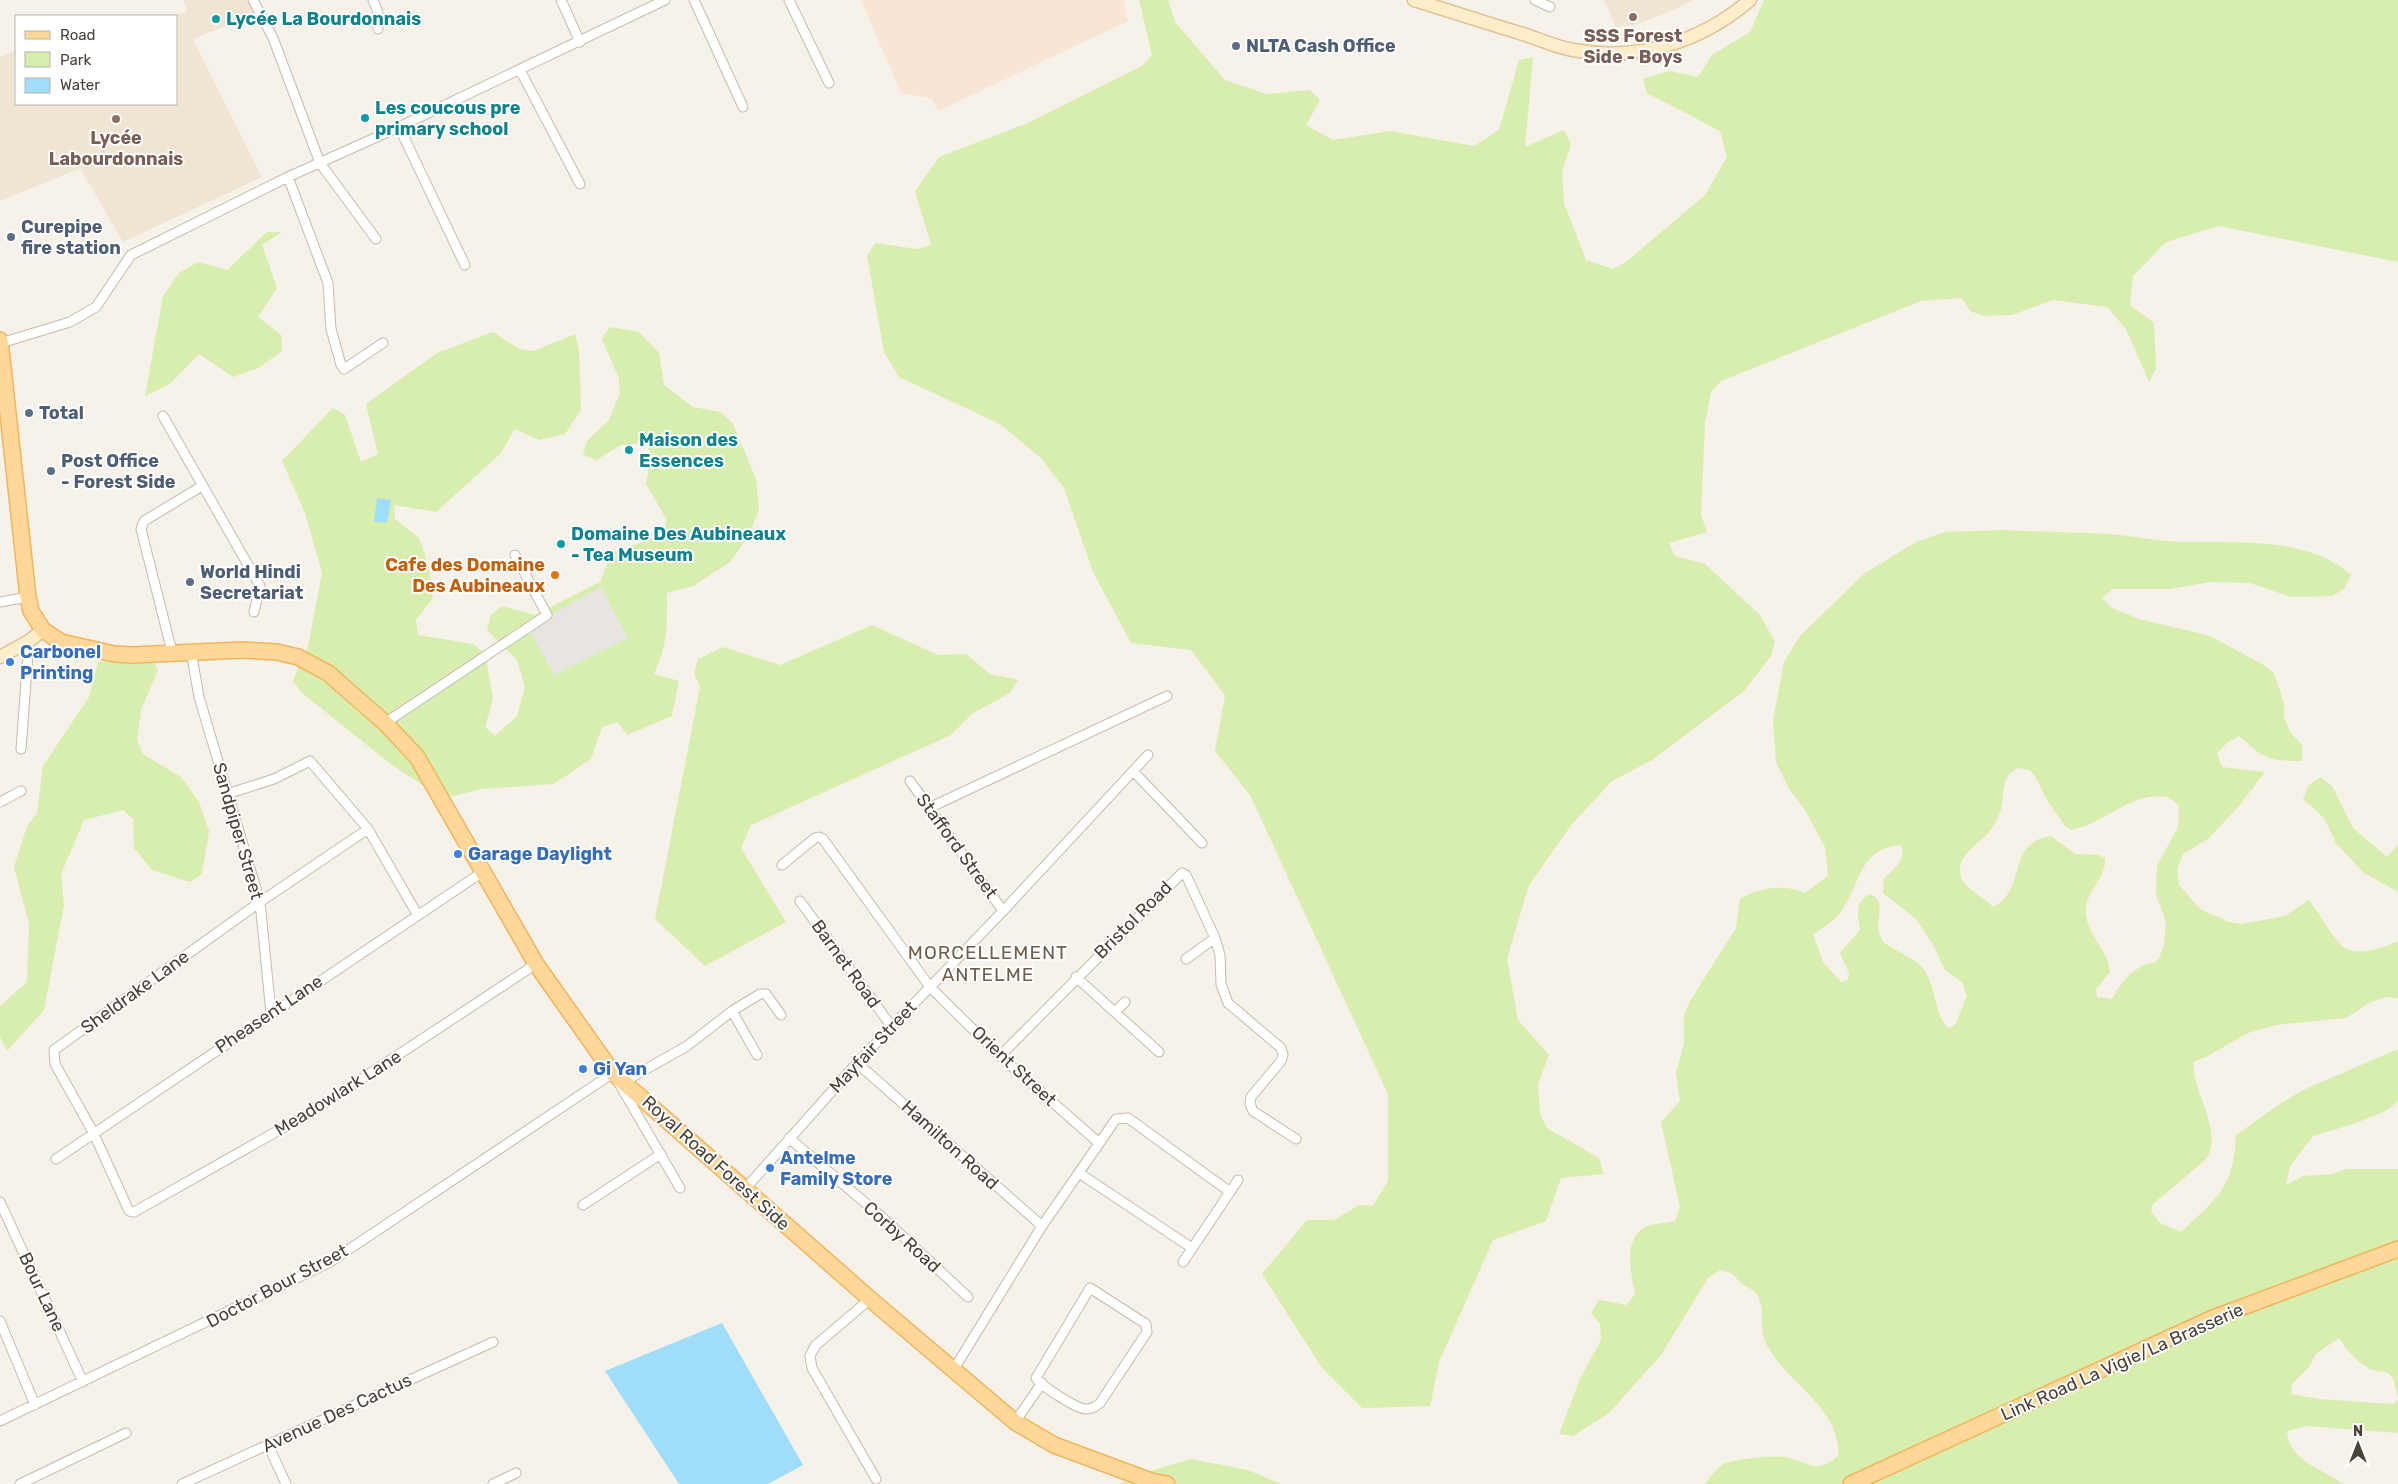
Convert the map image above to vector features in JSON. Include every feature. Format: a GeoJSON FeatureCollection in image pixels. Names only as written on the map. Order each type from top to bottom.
{"type":"FeatureCollection","features":[{"type":"Feature","properties":{"kind":"main road","name":"Royal Road Forest Side"},"geometry":{"type":"LineString","coordinates":[[0,342],[3,386],[28,597],[31,611],[43,630],[61,642],[114,654],[133,655],[191,651],[251,650],[277,652],[298,658],[328,673],[385,723],[417,757],[536,964],[619,1077],[870,1300],[1015,1422],[1054,1445],[1151,1481],[1167,1484]]}},
{"type":"Feature","properties":{"kind":"main road","name":"Link Road La Vigie/La Brasserie"},"geometry":{"type":"LineString","coordinates":[[1850,1484],[2213,1318],[2398,1249]]}},
{"type":"Feature","properties":{"kind":"street"},"geometry":{"type":"LineString","coordinates":[[253,0],[273,38],[320,163],[376,239]]}},
{"type":"Feature","properties":{"kind":"street"},"geometry":{"type":"LineString","coordinates":[[374,0],[378,12],[378,29]]}},
{"type":"Feature","properties":{"kind":"street"},"geometry":{"type":"LineString","coordinates":[[561,0],[580,42]]}},
{"type":"Feature","properties":{"kind":"street"},"geometry":{"type":"LineString","coordinates":[[0,342],[70,322],[96,307],[131,255],[288,177],[399,127],[665,0]]}},
{"type":"Feature","properties":{"kind":"street"},"geometry":{"type":"LineString","coordinates":[[694,0],[743,107]]}},
{"type":"Feature","properties":{"kind":"street"},"geometry":{"type":"LineString","coordinates":[[789,0],[829,83]]}},
{"type":"Feature","properties":{"kind":"street"},"geometry":{"type":"LineString","coordinates":[[1414,0],[1574,50],[1626,53],[1659,48],[1701,34],[1734,14],[1750,0]]}},
{"type":"Feature","properties":{"kind":"street"},"geometry":{"type":"LineString","coordinates":[[1535,0],[1550,7]]}},
{"type":"Feature","properties":{"kind":"street"},"geometry":{"type":"LineString","coordinates":[[520,70],[580,184]]}},
{"type":"Feature","properties":{"kind":"street"},"geometry":{"type":"LineString","coordinates":[[399,127],[465,264]]}},
{"type":"Feature","properties":{"kind":"street"},"geometry":{"type":"LineString","coordinates":[[288,177],[328,283],[331,330],[341,365],[344,369],[384,343]]}},
{"type":"Feature","properties":{"kind":"street"},"geometry":{"type":"LineString","coordinates":[[163,416],[260,586],[254,612]]}},
{"type":"Feature","properties":{"kind":"street"},"geometry":{"type":"LineString","coordinates":[[172,652],[141,529],[144,521],[202,486]]}},
{"type":"Feature","properties":{"kind":"street"},"geometry":{"type":"LineString","coordinates":[[385,723],[547,615],[515,555]]}},
{"type":"Feature","properties":{"kind":"street"},"geometry":{"type":"LineString","coordinates":[[0,602],[28,597]]}},
{"type":"Feature","properties":{"kind":"street"},"geometry":{"type":"LineString","coordinates":[[0,657],[29,641],[43,630]]}},
{"type":"Feature","properties":{"kind":"street"},"geometry":{"type":"LineString","coordinates":[[21,749],[29,641]]}},
{"type":"Feature","properties":{"kind":"street","name":"Sandpiper Street"},"geometry":{"type":"LineString","coordinates":[[191,651],[199,697],[260,902],[271,1013]]}},
{"type":"Feature","properties":{"kind":"street"},"geometry":{"type":"LineString","coordinates":[[929,808],[1167,696]]}},
{"type":"Feature","properties":{"kind":"street","name":"Mayfair Street"},"geometry":{"type":"LineString","coordinates":[[745,1189],[858,1063],[1134,772],[1148,754]]}},
{"type":"Feature","properties":{"kind":"street"},"geometry":{"type":"LineString","coordinates":[[227,794],[274,779],[310,761],[368,830],[417,914]]}},
{"type":"Feature","properties":{"kind":"street"},"geometry":{"type":"LineString","coordinates":[[1134,772],[1202,842]]}},
{"type":"Feature","properties":{"kind":"street","name":"Stafford Street"},"geometry":{"type":"LineString","coordinates":[[910,781],[1003,911]]}},
{"type":"Feature","properties":{"kind":"street"},"geometry":{"type":"LineString","coordinates":[[0,802],[21,791]]}},
{"type":"Feature","properties":{"kind":"street","name":"Sheldrake Lane"},"geometry":{"type":"LineString","coordinates":[[134,1212],[129,1211],[93,1132],[55,1064],[54,1050],[260,902],[368,830]]}},
{"type":"Feature","properties":{"kind":"street","name":"Orient Street"},"geometry":{"type":"LineString","coordinates":[[782,864],[815,838],[819,837],[822,839],[930,987],[1000,1056],[1099,1143]]}},
{"type":"Feature","properties":{"kind":"street","name":"Pheasent Lane"},"geometry":{"type":"LineString","coordinates":[[56,1158],[417,914],[484,871]]}},
{"type":"Feature","properties":{"kind":"street","name":"Bristol Road"},"geometry":{"type":"LineString","coordinates":[[1000,1056],[1076,977],[1182,873],[1186,874],[1215,938],[1220,955],[1221,984],[1228,1003],[1281,1048],[1283,1055],[1281,1061],[1251,1097],[1250,1104],[1253,1111],[1296,1139]]}},
{"type":"Feature","properties":{"kind":"street","name":"Barnet Road"},"geometry":{"type":"LineString","coordinates":[[800,901],[892,1027]]}},
{"type":"Feature","properties":{"kind":"street"},"geometry":{"type":"LineString","coordinates":[[1186,960],[1215,938]]}},
{"type":"Feature","properties":{"kind":"street","name":"Meadowlark Lane"},"geometry":{"type":"LineString","coordinates":[[134,1212],[314,1111],[536,964]]}},
{"type":"Feature","properties":{"kind":"street"},"geometry":{"type":"LineString","coordinates":[[1076,977],[1159,1052]]}},
{"type":"Feature","properties":{"kind":"street","name":"Doctor Bour Street"},"geometry":{"type":"LineString","coordinates":[[0,1421],[330,1262],[619,1077],[687,1046],[732,1011],[763,993],[766,994],[781,1015]]}},
{"type":"Feature","properties":{"kind":"street"},"geometry":{"type":"LineString","coordinates":[[1115,1012],[1125,1002]]}},
{"type":"Feature","properties":{"kind":"street"},"geometry":{"type":"LineString","coordinates":[[732,1011],[757,1055]]}},
{"type":"Feature","properties":{"kind":"street","name":"Hamilton Road"},"geometry":{"type":"LineString","coordinates":[[858,1063],[1042,1226]]}},
{"type":"Feature","properties":{"kind":"street"},"geometry":{"type":"LineString","coordinates":[[619,1077],[680,1188]]}},
{"type":"Feature","properties":{"kind":"street"},"geometry":{"type":"LineString","coordinates":[[954,1369],[1042,1226],[1116,1119],[1128,1118],[1230,1192]]}},
{"type":"Feature","properties":{"kind":"street","name":"Corby Road"},"geometry":{"type":"LineString","coordinates":[[789,1138],[883,1218],[968,1298]]}},
{"type":"Feature","properties":{"kind":"street"},"geometry":{"type":"LineString","coordinates":[[583,1205],[661,1154]]}},
{"type":"Feature","properties":{"kind":"street"},"geometry":{"type":"LineString","coordinates":[[1079,1173],[1192,1248]]}},
{"type":"Feature","properties":{"kind":"street"},"geometry":{"type":"LineString","coordinates":[[1183,1262],[1238,1180]]}},
{"type":"Feature","properties":{"kind":"street","name":"Bour Lane"},"geometry":{"type":"LineString","coordinates":[[0,1202],[83,1382]]}},
{"type":"Feature","properties":{"kind":"street"},"geometry":{"type":"LineString","coordinates":[[1090,1288],[1093,1288],[1146,1324],[1148,1332],[1100,1403],[1093,1408],[1084,1409],[1076,1406],[1042,1383],[1037,1381],[1036,1376],[1090,1288]]}},
{"type":"Feature","properties":{"kind":"street"},"geometry":{"type":"LineString","coordinates":[[870,1300],[815,1346],[810,1356],[812,1368],[876,1479]]}},
{"type":"Feature","properties":{"kind":"street"},"geometry":{"type":"LineString","coordinates":[[0,1321],[35,1405]]}},
{"type":"Feature","properties":{"kind":"street","name":"Avenue Des Cactus"},"geometry":{"type":"LineString","coordinates":[[182,1484],[493,1342]]}},
{"type":"Feature","properties":{"kind":"street"},"geometry":{"type":"LineString","coordinates":[[1015,1422],[1042,1383]]}},
{"type":"Feature","properties":{"kind":"street"},"geometry":{"type":"LineString","coordinates":[[20,1484],[126,1433]]}},
{"type":"Feature","properties":{"kind":"street"},"geometry":{"type":"LineString","coordinates":[[268,1445],[286,1484]]}},
{"type":"Feature","properties":{"kind":"street"},"geometry":{"type":"LineString","coordinates":[[493,1484],[516,1473]]}},
{"type":"Feature","properties":{"kind":"shaded area","name":"Lycée Labourdonnais"},"geometry":{"type":"Polygon","coordinates":[[[183,0],[250,0],[257,13],[193,39],[262,177],[123,242],[80,168],[0,201],[0,57],[15,50],[15,105],[178,105],[178,15],[188,12],[183,0]]]}},
{"type":"Feature","properties":{"kind":"shaded area"},"geometry":{"type":"Polygon","coordinates":[[[861,0],[1123,0],[1128,21],[938,111],[932,99],[901,93],[861,0]]]}},
{"type":"Feature","properties":{"kind":"shaded area","name":"SSS Forest Side - Boys"},"geometry":{"type":"Polygon","coordinates":[[[1604,0],[1693,0],[1676,9],[1635,25],[1616,27],[1604,0]]]}},
{"type":"Feature","properties":{"kind":"shaded area"},"geometry":{"type":"Polygon","coordinates":[[[601,587],[628,638],[554,675],[528,627],[601,587]]]}},
{"type":"Feature","properties":{"kind":"green space"},"geometry":{"type":"Polygon","coordinates":[[[1139,0],[1168,0],[1175,22],[1225,80],[1266,94],[1310,90],[1320,100],[1306,125],[1333,140],[1390,131],[1474,146],[1499,130],[1519,60],[1533,57],[1525,147],[1564,130],[1571,144],[1562,172],[1564,203],[1586,260],[1613,269],[1626,262],[1705,195],[1727,157],[1720,131],[1647,93],[1643,79],[1669,71],[1698,77],[1712,55],[1750,32],[1764,0],[2398,0],[2398,262],[2219,226],[2166,242],[2133,276],[2130,305],[2154,323],[2156,369],[2149,382],[2126,329],[2107,307],[2053,300],[2012,315],[1984,316],[1970,311],[1962,298],[1921,301],[1721,381],[1711,392],[1705,423],[1701,515],[1707,532],[1669,543],[1675,556],[1705,564],[1760,615],[1775,642],[1771,656],[1744,691],[1652,760],[1612,781],[1572,824],[1529,885],[1507,959],[1518,1020],[1549,1055],[1538,1084],[1540,1114],[1547,1128],[1599,1158],[1604,1174],[1561,1178],[1546,1221],[1493,1240],[1439,1362],[1430,1406],[1362,1408],[1322,1368],[1262,1274],[1307,1220],[1334,1220],[1359,1205],[1373,1206],[1388,1181],[1388,1094],[1250,795],[1215,751],[1225,695],[1191,650],[1131,643],[1093,572],[1064,488],[1042,459],[1000,424],[899,377],[884,352],[867,256],[875,243],[917,249],[931,245],[915,191],[939,157],[1028,123],[1142,66],[1152,55],[1139,0]]]}},
{"type":"Feature","properties":{"kind":"green space"},"geometry":{"type":"Polygon","coordinates":[[[267,232],[282,232],[262,245],[277,288],[258,317],[281,335],[282,351],[260,367],[233,377],[199,354],[170,384],[145,396],[163,296],[179,273],[198,262],[227,270],[267,232]]]}},
{"type":"Feature","properties":{"kind":"green space"},"geometry":{"type":"Polygon","coordinates":[[[610,327],[639,332],[659,353],[664,385],[693,407],[721,412],[733,424],[756,479],[759,510],[748,537],[730,562],[693,586],[667,593],[666,634],[659,663],[654,674],[679,681],[672,716],[627,735],[618,722],[602,727],[591,759],[554,784],[481,789],[453,796],[427,788],[392,765],[302,693],[293,681],[308,646],[322,573],[305,513],[282,461],[333,408],[345,415],[361,462],[378,454],[366,404],[437,353],[493,332],[519,349],[534,351],[575,334],[579,349],[581,410],[565,434],[539,440],[515,429],[500,454],[436,512],[394,505],[395,519],[419,538],[429,567],[433,598],[416,620],[418,635],[473,644],[485,653],[493,699],[485,727],[495,736],[517,716],[525,687],[517,660],[487,630],[491,615],[502,606],[535,615],[600,582],[611,554],[663,534],[667,520],[646,484],[651,457],[647,443],[621,445],[596,460],[583,455],[587,441],[609,420],[620,393],[619,378],[602,339],[610,327]]]}},
{"type":"Feature","properties":{"kind":"green space"},"geometry":{"type":"Polygon","coordinates":[[[2004,530],[2115,535],[2168,541],[2264,544],[2288,547],[2311,553],[2333,562],[2351,575],[2344,589],[2332,596],[2291,597],[2250,583],[2210,582],[2170,589],[2113,589],[2102,598],[2112,608],[2139,619],[2210,636],[2262,664],[2274,673],[2284,703],[2284,718],[2291,733],[2302,745],[2302,761],[2267,757],[2255,750],[2239,736],[2227,743],[2217,753],[2222,767],[2265,772],[2239,806],[2208,839],[2183,854],[2177,869],[2179,885],[2200,909],[2229,922],[2242,924],[2285,916],[2309,900],[2345,948],[2365,951],[2398,941],[2398,998],[2385,997],[2371,1002],[2346,1018],[2276,1025],[2248,1033],[2206,1057],[2193,1062],[2195,1079],[2211,1133],[2209,1153],[2203,1162],[2153,1204],[2151,1211],[2160,1223],[2181,1232],[2221,1191],[2232,1168],[2236,1135],[2303,1090],[2398,1049],[2398,1101],[2386,1111],[2353,1124],[2313,1136],[2290,1166],[2286,1185],[2303,1176],[2332,1174],[2346,1169],[2398,1169],[2398,1398],[2392,1377],[2386,1372],[2372,1370],[2362,1364],[2349,1352],[2339,1338],[2316,1354],[2309,1367],[2292,1384],[2291,1394],[2319,1399],[2393,1404],[2398,1400],[2398,1433],[2307,1426],[2287,1431],[2289,1442],[2300,1457],[2308,1464],[2344,1484],[1705,1484],[1721,1466],[1729,1462],[1754,1458],[1786,1457],[1813,1466],[1819,1466],[1825,1465],[1839,1455],[1836,1437],[1830,1422],[1810,1396],[1776,1359],[1767,1345],[1763,1332],[1761,1303],[1758,1297],[1754,1291],[1732,1274],[1720,1270],[1708,1278],[1661,1355],[1609,1413],[1573,1436],[1559,1434],[1580,1379],[1601,1340],[1600,1324],[1591,1313],[1599,1300],[1627,1305],[1635,1294],[1630,1266],[1631,1246],[1634,1238],[1648,1226],[1675,1221],[1680,1207],[1661,1122],[1680,1101],[1676,1072],[1684,1044],[1684,1015],[1690,1001],[1736,928],[1740,899],[1755,892],[1772,888],[1789,888],[1805,893],[1828,876],[1825,847],[1805,810],[1789,789],[1776,762],[1773,720],[1784,662],[1800,636],[1865,573],[1916,542],[1945,532],[2004,530]],[[2017,768],[2008,776],[2004,786],[2001,809],[1995,823],[1961,863],[1960,874],[1962,880],[1993,907],[2004,899],[2010,890],[2022,857],[2027,848],[2037,840],[2051,836],[2075,854],[2098,855],[2105,858],[2105,866],[2088,900],[2086,916],[2091,931],[2109,965],[2110,972],[2096,989],[2097,997],[2112,999],[2119,987],[2129,976],[2141,967],[2154,963],[2159,958],[2164,944],[2166,922],[2156,895],[2157,866],[2178,827],[2179,806],[2172,799],[2153,796],[2129,803],[2094,822],[2071,830],[2065,826],[2048,802],[2030,770],[2017,768]],[[1901,845],[1876,853],[1868,861],[1840,913],[1831,922],[1813,934],[1823,962],[1841,982],[1848,980],[1849,973],[1840,953],[1860,930],[1858,909],[1862,900],[1871,894],[1878,901],[1880,909],[1878,927],[1883,942],[1920,965],[1929,980],[1940,1016],[1949,1028],[1955,1025],[1967,996],[1962,982],[1945,970],[1932,943],[1916,919],[1883,893],[1884,879],[1895,868],[1903,855],[1901,845]]]}},
{"type":"Feature","properties":{"kind":"green space"},"geometry":{"type":"Polygon","coordinates":[[[872,625],[938,655],[966,654],[990,674],[1018,680],[1010,693],[972,714],[951,735],[751,825],[741,848],[786,922],[705,966],[655,919],[700,687],[694,673],[698,659],[723,647],[780,665],[872,625]]]}},
{"type":"Feature","properties":{"kind":"green space"},"geometry":{"type":"Polygon","coordinates":[[[151,656],[158,670],[141,710],[137,740],[143,754],[181,777],[199,802],[209,831],[202,874],[190,882],[152,870],[134,848],[133,819],[123,810],[84,820],[61,874],[64,905],[44,1010],[7,1051],[0,1037],[0,1006],[27,982],[29,924],[14,867],[27,826],[37,813],[43,766],[89,697],[98,662],[151,656]]]}},
{"type":"Feature","properties":{"kind":"green space"},"geometry":{"type":"Polygon","coordinates":[[[2321,777],[2332,786],[2353,828],[2387,857],[2398,845],[2398,892],[2364,873],[2336,843],[2324,818],[2303,799],[2309,785],[2321,777]]]}},
{"type":"Feature","properties":{"kind":"green space"},"geometry":{"type":"Polygon","coordinates":[[[1191,1459],[1248,1470],[1281,1484],[1120,1484],[1126,1478],[1191,1459]]]}},
{"type":"Feature","properties":{"kind":"water"},"geometry":{"type":"Polygon","coordinates":[[[377,498],[391,500],[387,523],[374,522],[377,498]]]}},
{"type":"Feature","properties":{"kind":"water"},"geometry":{"type":"Polygon","coordinates":[[[722,1323],[803,1465],[768,1484],[679,1484],[605,1371],[722,1323]]]}},
{"type":"Feature","properties":{"kind":"place","name":"SSS Forest Side - Boys"},"geometry":{"type":"Point","coordinates":[1633,17]}},
{"type":"Feature","properties":{"kind":"place","name":"Lycée La Bourdonnais"},"geometry":{"type":"Point","coordinates":[216,19]}},
{"type":"Feature","properties":{"kind":"place","name":"NLTA Cash Office"},"geometry":{"type":"Point","coordinates":[1236,46]}},
{"type":"Feature","properties":{"kind":"place","name":"Les coucous pre primary school"},"geometry":{"type":"Point","coordinates":[365,118]}},
{"type":"Feature","properties":{"kind":"place","name":"Lycée Labourdonnais"},"geometry":{"type":"Point","coordinates":[116,119]}},
{"type":"Feature","properties":{"kind":"place","name":"Curepipe fire station"},"geometry":{"type":"Point","coordinates":[11,237]}},
{"type":"Feature","properties":{"kind":"place","name":"Total"},"geometry":{"type":"Point","coordinates":[29,413]}},
{"type":"Feature","properties":{"kind":"place","name":"Maison des Essences"},"geometry":{"type":"Point","coordinates":[629,450]}},
{"type":"Feature","properties":{"kind":"place","name":"Post Office - Forest Side"},"geometry":{"type":"Point","coordinates":[51,471]}},
{"type":"Feature","properties":{"kind":"place","name":"Domaine Des Aubineaux - Tea Museum"},"geometry":{"type":"Point","coordinates":[561,544]}},
{"type":"Feature","properties":{"kind":"place","name":"Cafe des Domaine Des Aubineaux"},"geometry":{"type":"Point","coordinates":[555,575]}},
{"type":"Feature","properties":{"kind":"place","name":"World Hindi Secretariat"},"geometry":{"type":"Point","coordinates":[190,582]}},
{"type":"Feature","properties":{"kind":"place","name":"Carbonel Printing"},"geometry":{"type":"Point","coordinates":[10,662]}},
{"type":"Feature","properties":{"kind":"place","name":"Garage Daylight"},"geometry":{"type":"Point","coordinates":[458,854]}},
{"type":"Feature","properties":{"kind":"place","name":"Gi Yan"},"geometry":{"type":"Point","coordinates":[583,1069]}},
{"type":"Feature","properties":{"kind":"place","name":"Antelme Family Store"},"geometry":{"type":"Point","coordinates":[770,1168]}},
{"type":"Feature","properties":{"kind":"district","name":"MORCELLEMENT ANTELME"},"geometry":{"type":"Point","coordinates":[988,963]}}]}
